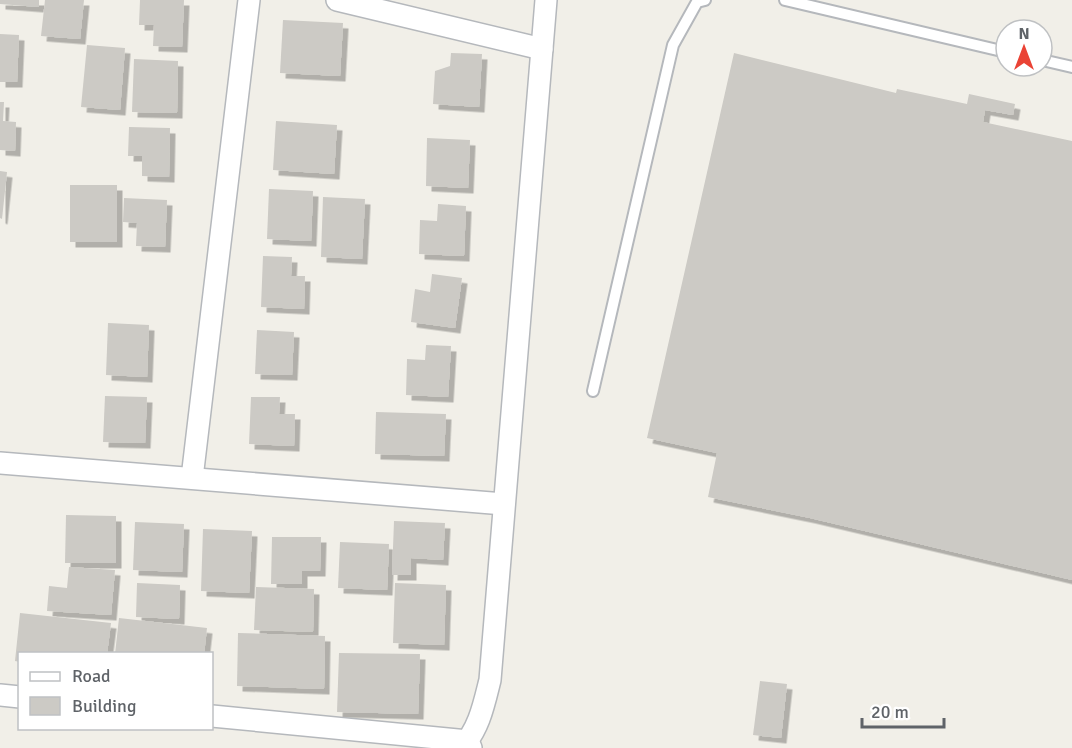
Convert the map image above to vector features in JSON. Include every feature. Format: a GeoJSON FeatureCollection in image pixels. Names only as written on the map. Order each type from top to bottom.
{"type":"FeatureCollection","features":[{"type":"Feature","properties":{"kind":"street"},"geometry":{"type":"LineString","coordinates":[[192,478],[249,0]]}},
{"type":"Feature","properties":{"kind":"street"},"geometry":{"type":"LineString","coordinates":[[337,0],[542,49]]}},
{"type":"Feature","properties":{"kind":"street"},"geometry":{"type":"LineString","coordinates":[[213,716],[467,746],[483,710],[490,680],[546,0]]}},
{"type":"Feature","properties":{"kind":"street"},"geometry":{"type":"LineString","coordinates":[[0,463],[504,504]]}},
{"type":"Feature","properties":{"kind":"street"},"geometry":{"type":"LineString","coordinates":[[0,695],[18,697]]}},
{"type":"Feature","properties":{"kind":"lane"},"geometry":{"type":"LineString","coordinates":[[593,391],[673,45],[697,2],[705,0]]}},
{"type":"Feature","properties":{"kind":"lane"},"geometry":{"type":"LineString","coordinates":[[785,0],[994,49]]}},
{"type":"Feature","properties":{"kind":"lane"},"geometry":{"type":"LineString","coordinates":[[1054,63],[1072,67]]}},
{"type":"Feature","properties":{"kind":"building"},"geometry":{"type":"Polygon","coordinates":[[[0,0],[39,0],[39,7],[0,4],[0,0]]]}},
{"type":"Feature","properties":{"kind":"building"},"geometry":{"type":"Polygon","coordinates":[[[45,0],[84,0],[80,39],[41,36],[45,0]]]}},
{"type":"Feature","properties":{"kind":"building"},"geometry":{"type":"Polygon","coordinates":[[[140,0],[184,0],[182,47],[153,46],[154,25],[139,25],[140,0]]]}},
{"type":"Feature","properties":{"kind":"building"},"geometry":{"type":"Polygon","coordinates":[[[283,20],[343,23],[340,76],[280,73],[283,20]]]}},
{"type":"Feature","properties":{"kind":"building"},"geometry":{"type":"Polygon","coordinates":[[[0,34],[19,35],[17,82],[0,82],[0,34]]]}},
{"type":"Feature","properties":{"kind":"building"},"geometry":{"type":"Polygon","coordinates":[[[87,45],[125,48],[120,110],[81,107],[87,45]]]}},
{"type":"Feature","properties":{"kind":"building"},"geometry":{"type":"Polygon","coordinates":[[[451,53],[482,54],[479,107],[433,104],[435,71],[450,66],[451,53]]]}},
{"type":"Feature","properties":{"kind":"building"},"geometry":{"type":"Polygon","coordinates":[[[734,53],[896,93],[897,89],[967,104],[969,94],[1015,104],[1013,115],[985,110],[983,122],[1072,141],[1072,580],[810,518],[708,497],[717,453],[647,438],[734,53]]]}},
{"type":"Feature","properties":{"kind":"building"},"geometry":{"type":"Polygon","coordinates":[[[134,59],[178,61],[177,113],[132,112],[134,59]]]}},
{"type":"Feature","properties":{"kind":"building"},"geometry":{"type":"Polygon","coordinates":[[[0,102],[4,102],[3,121],[16,122],[15,151],[0,150],[0,102]]]}},
{"type":"Feature","properties":{"kind":"building"},"geometry":{"type":"Polygon","coordinates":[[[276,121],[337,125],[334,174],[273,170],[276,121]]]}},
{"type":"Feature","properties":{"kind":"building"},"geometry":{"type":"Polygon","coordinates":[[[129,127],[170,128],[169,177],[142,176],[142,156],[128,156],[129,127]]]}},
{"type":"Feature","properties":{"kind":"building"},"geometry":{"type":"Polygon","coordinates":[[[427,138],[470,140],[468,188],[426,186],[427,138]]]}},
{"type":"Feature","properties":{"kind":"building"},"geometry":{"type":"Polygon","coordinates":[[[0,171],[7,172],[2,219],[0,218],[0,171]]]}},
{"type":"Feature","properties":{"kind":"building"},"geometry":{"type":"Polygon","coordinates":[[[70,185],[117,185],[117,242],[70,242],[70,185]]]}},
{"type":"Feature","properties":{"kind":"building"},"geometry":{"type":"Polygon","coordinates":[[[269,189],[313,191],[311,241],[267,239],[269,189]]]}},
{"type":"Feature","properties":{"kind":"building"},"geometry":{"type":"Polygon","coordinates":[[[323,197],[365,199],[362,259],[321,257],[323,197]]]}},
{"type":"Feature","properties":{"kind":"building"},"geometry":{"type":"Polygon","coordinates":[[[124,198],[167,200],[165,247],[136,246],[137,223],[123,222],[124,198]]]}},
{"type":"Feature","properties":{"kind":"building"},"geometry":{"type":"Polygon","coordinates":[[[438,204],[466,206],[464,256],[419,254],[420,220],[437,221],[438,204]]]}},
{"type":"Feature","properties":{"kind":"building"},"geometry":{"type":"Polygon","coordinates":[[[263,256],[292,257],[291,276],[305,276],[304,309],[261,307],[263,256]]]}},
{"type":"Feature","properties":{"kind":"building"},"geometry":{"type":"Polygon","coordinates":[[[432,274],[462,278],[455,328],[411,322],[415,289],[430,292],[432,274]]]}},
{"type":"Feature","properties":{"kind":"building"},"geometry":{"type":"Polygon","coordinates":[[[108,323],[149,325],[147,377],[106,375],[108,323]]]}},
{"type":"Feature","properties":{"kind":"building"},"geometry":{"type":"Polygon","coordinates":[[[257,330],[294,332],[292,375],[255,374],[257,330]]]}},
{"type":"Feature","properties":{"kind":"building"},"geometry":{"type":"Polygon","coordinates":[[[426,345],[451,346],[448,397],[406,395],[407,359],[425,360],[426,345]]]}},
{"type":"Feature","properties":{"kind":"building"},"geometry":{"type":"Polygon","coordinates":[[[105,396],[147,397],[145,443],[103,442],[105,396]]]}},
{"type":"Feature","properties":{"kind":"building"},"geometry":{"type":"Polygon","coordinates":[[[251,397],[280,397],[279,414],[295,414],[294,446],[249,444],[251,397]]]}},
{"type":"Feature","properties":{"kind":"building"},"geometry":{"type":"Polygon","coordinates":[[[376,412],[446,414],[444,456],[375,454],[376,412]]]}},
{"type":"Feature","properties":{"kind":"building"},"geometry":{"type":"Polygon","coordinates":[[[66,515],[116,516],[116,563],[65,563],[66,515]]]}},
{"type":"Feature","properties":{"kind":"building"},"geometry":{"type":"Polygon","coordinates":[[[394,521],[445,523],[443,560],[411,558],[411,575],[392,575],[394,521]]]}},
{"type":"Feature","properties":{"kind":"building"},"geometry":{"type":"Polygon","coordinates":[[[135,522],[184,524],[182,572],[133,570],[135,522]]]}},
{"type":"Feature","properties":{"kind":"building"},"geometry":{"type":"Polygon","coordinates":[[[203,529],[252,531],[249,593],[201,591],[203,529]]]}},
{"type":"Feature","properties":{"kind":"building"},"geometry":{"type":"Polygon","coordinates":[[[272,537],[321,537],[320,571],[302,571],[302,584],[271,584],[272,537]]]}},
{"type":"Feature","properties":{"kind":"building"},"geometry":{"type":"Polygon","coordinates":[[[340,542],[389,544],[387,590],[338,588],[340,542]]]}},
{"type":"Feature","properties":{"kind":"building"},"geometry":{"type":"Polygon","coordinates":[[[69,567],[115,570],[111,615],[47,611],[49,586],[67,588],[69,567]]]}},
{"type":"Feature","properties":{"kind":"building"},"geometry":{"type":"Polygon","coordinates":[[[137,583],[180,585],[179,619],[136,617],[137,583]]]}},
{"type":"Feature","properties":{"kind":"building"},"geometry":{"type":"Polygon","coordinates":[[[395,583],[446,585],[444,645],[393,643],[395,583]]]}},
{"type":"Feature","properties":{"kind":"building"},"geometry":{"type":"Polygon","coordinates":[[[256,587],[314,589],[313,632],[254,630],[256,587]]]}},
{"type":"Feature","properties":{"kind":"building"},"geometry":{"type":"Polygon","coordinates":[[[20,613],[111,623],[107,652],[18,652],[18,662],[15,661],[20,613]]]}},
{"type":"Feature","properties":{"kind":"building"},"geometry":{"type":"Polygon","coordinates":[[[119,618],[207,628],[204,652],[115,652],[119,618]]]}},
{"type":"Feature","properties":{"kind":"building"},"geometry":{"type":"Polygon","coordinates":[[[238,633],[325,636],[324,689],[237,686],[238,633]]]}},
{"type":"Feature","properties":{"kind":"building"},"geometry":{"type":"Polygon","coordinates":[[[339,653],[420,654],[418,714],[337,712],[339,653]]]}},
{"type":"Feature","properties":{"kind":"building"},"geometry":{"type":"Polygon","coordinates":[[[760,681],[787,684],[781,738],[753,735],[760,681]]]}}]}
